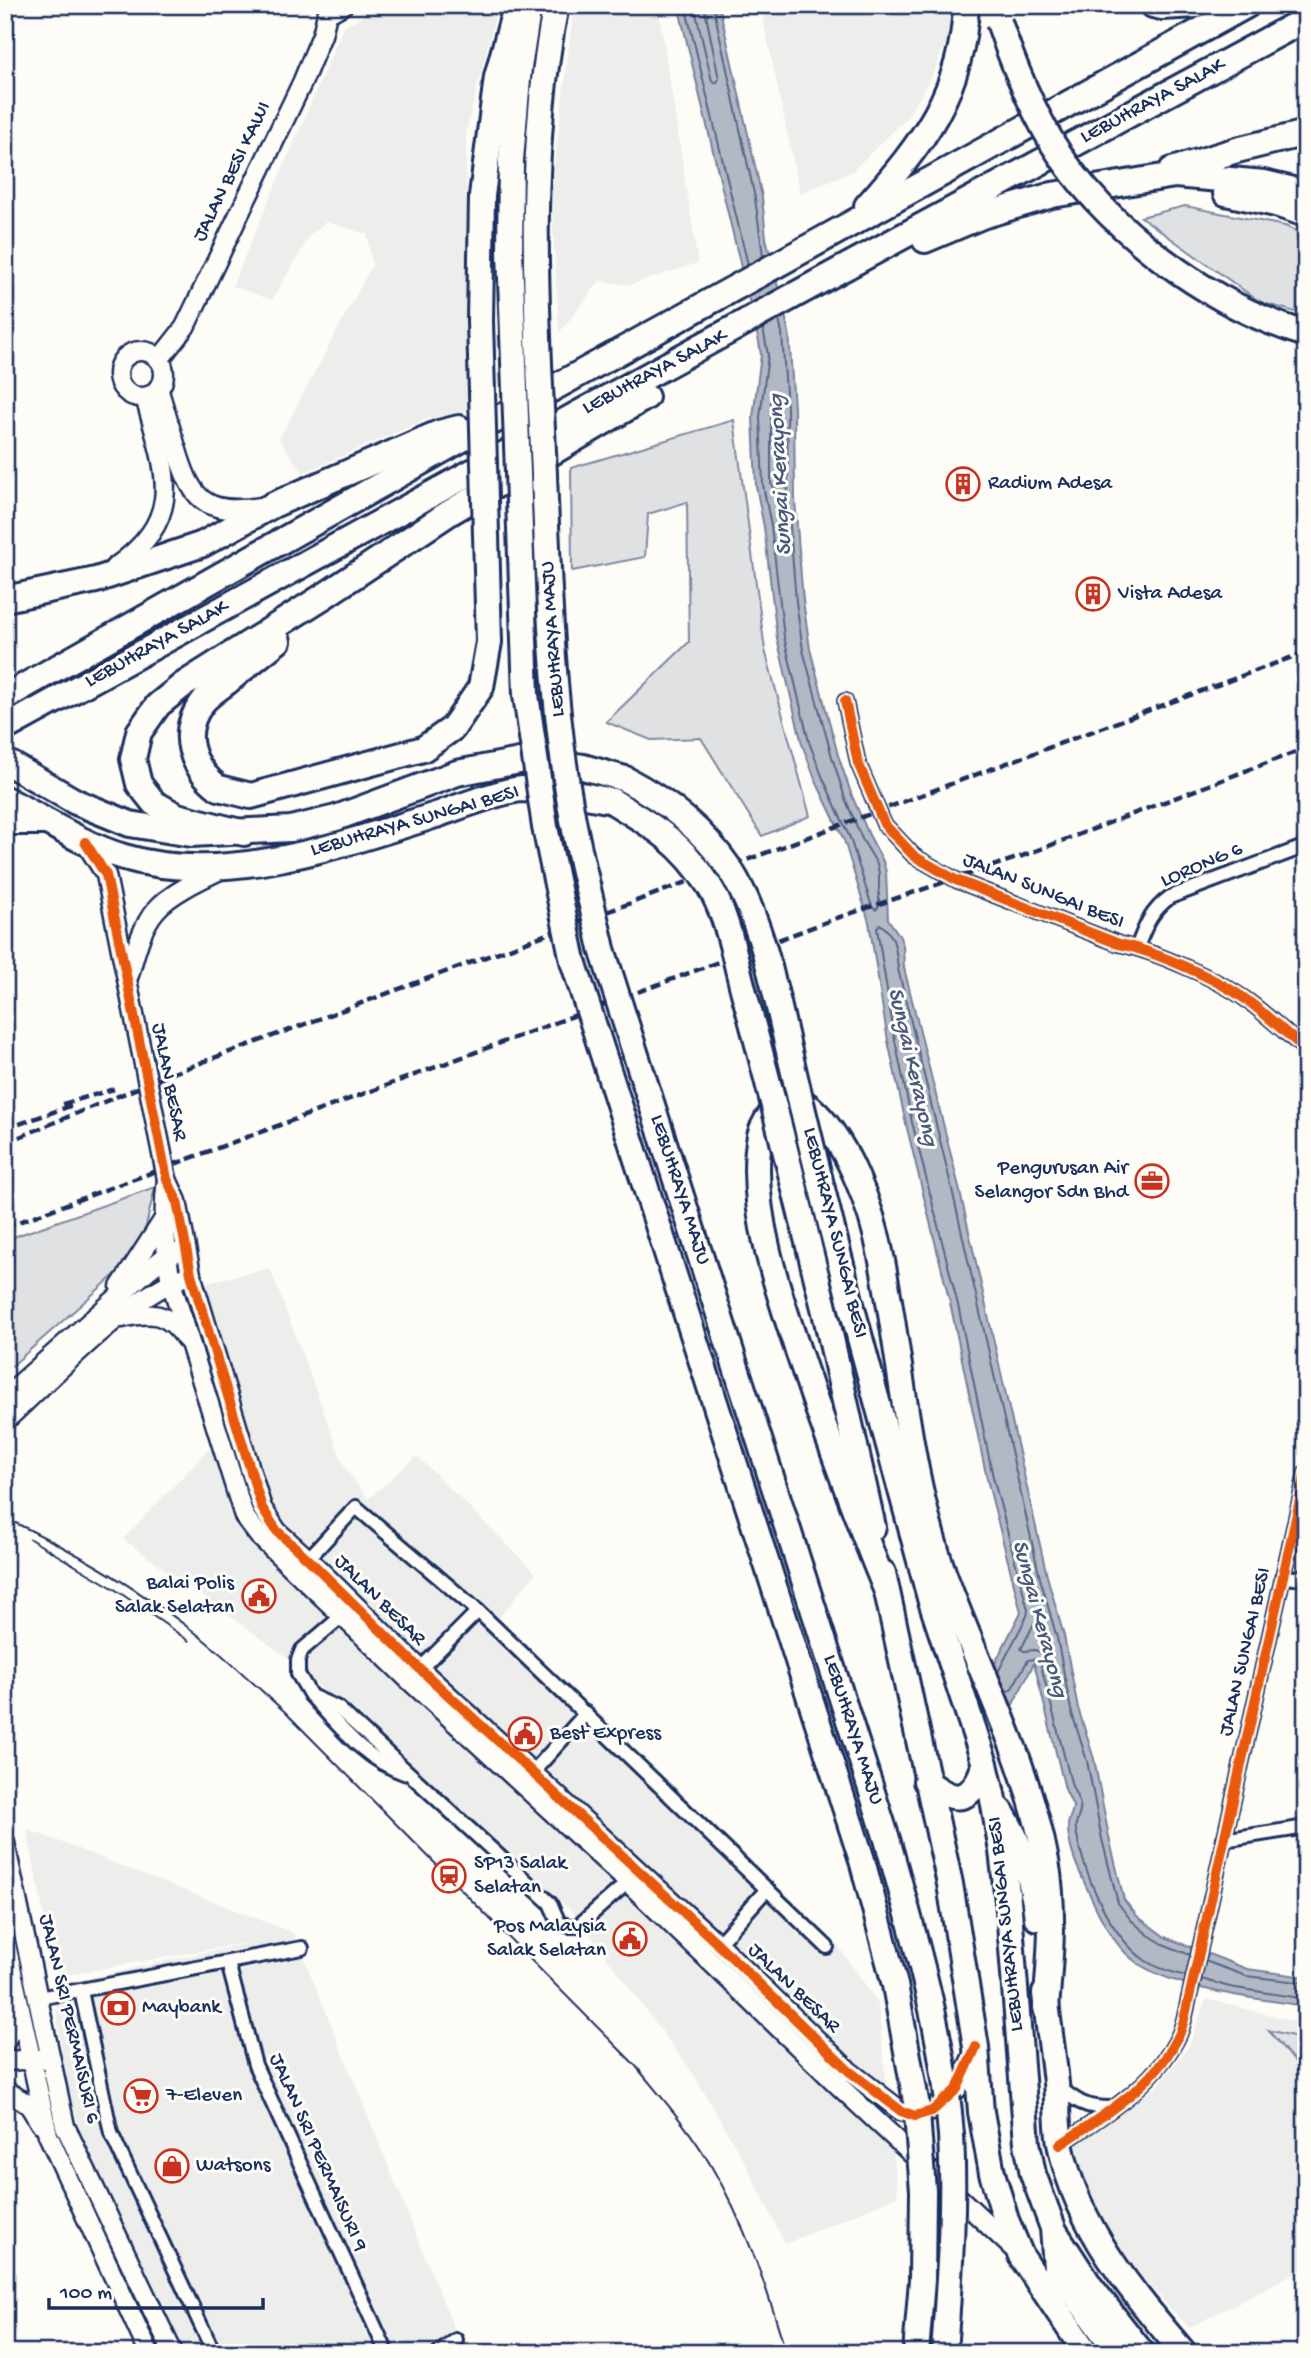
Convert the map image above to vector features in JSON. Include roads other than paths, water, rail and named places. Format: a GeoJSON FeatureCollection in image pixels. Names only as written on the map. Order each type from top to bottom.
{"type":"FeatureCollection","features":[{"type":"Feature","properties":{"kind":"highway"},"geometry":{"type":"LineString","coordinates":[[327,594],[284,636],[203,701],[193,718],[191,748],[196,765],[205,778],[219,788],[251,796],[423,749],[453,728],[481,687],[489,642],[480,321],[482,196],[497,77],[511,18],[517,5]]}},
{"type":"Feature","properties":{"kind":"highway","name":"LEBUHRAYA MAJU"},"geometry":{"type":"LineString","coordinates":[[529,5],[519,67],[511,159],[510,251],[526,695],[545,827],[573,961],[862,1860],[895,1985],[916,2101],[923,2191],[922,2280],[916,2353]]}},
{"type":"Feature","properties":{"kind":"highway","name":"LEBUHRAYA MAJU"},"geometry":{"type":"LineString","coordinates":[[556,5],[541,111],[537,319],[552,620],[559,714],[571,809],[602,950],[887,1839],[915,1938],[937,2036],[950,2134],[953,2232],[944,2353]]}},
{"type":"Feature","properties":{"kind":"highway"},"geometry":{"type":"LineString","coordinates":[[855,220],[922,139],[943,105],[957,64],[966,5]]}},
{"type":"Feature","properties":{"kind":"highway"},"geometry":{"type":"LineString","coordinates":[[1153,5],[1196,5]]}},
{"type":"Feature","properties":{"kind":"highway","name":"LEBUHRAYA SALAK"},"geometry":{"type":"LineString","coordinates":[[5,697],[501,417],[1247,5]]}},
{"type":"Feature","properties":{"kind":"highway"},"geometry":{"type":"LineString","coordinates":[[997,13],[1019,78],[1054,146],[1086,187],[1129,232],[1163,261],[1246,312],[1306,334]]}},
{"type":"Feature","properties":{"kind":"highway","name":"LEBUHRAYA SALAK"},"geometry":{"type":"LineString","coordinates":[[11,725],[844,268],[1306,19]]}},
{"type":"Feature","properties":{"kind":"highway"},"geometry":{"type":"LineString","coordinates":[[1131,183],[1237,150],[1306,133]]}},
{"type":"Feature","properties":{"kind":"highway"},"geometry":{"type":"LineString","coordinates":[[889,255],[982,216],[1052,195],[1175,175],[1264,183],[1306,193]]}},
{"type":"Feature","properties":{"kind":"highway"},"geometry":{"type":"LineString","coordinates":[[1131,183],[1223,193],[1276,204],[1306,214]]}},
{"type":"Feature","properties":{"kind":"highway"},"geometry":{"type":"LineString","coordinates":[[244,833],[177,817],[154,803],[139,784],[133,759],[139,732],[158,705],[183,685],[449,513],[889,255],[972,199]]}},
{"type":"Feature","properties":{"kind":"highway"},"geometry":{"type":"LineString","coordinates":[[5,599],[96,580],[203,544],[273,505],[439,433],[501,417]]}},
{"type":"Feature","properties":{"kind":"highway"},"geometry":{"type":"LineString","coordinates":[[476,470],[560,446]]}},
{"type":"Feature","properties":{"kind":"highway","name":"LEBUHRAYA SUNGAI BESI"},"geometry":{"type":"LineString","coordinates":[[5,761],[76,802],[130,824],[191,834],[291,829],[336,818],[457,773],[524,760],[583,767],[625,779],[659,797],[700,832],[729,868],[750,910],[772,981],[853,1312],[930,1598],[985,1764],[1002,1851],[1009,1910],[1027,2143],[1033,2174],[1053,2228],[1056,2267],[1118,2353]]}},
{"type":"Feature","properties":{"kind":"highway","name":"LEBUHRAYA SUNGAI BESI"},"geometry":{"type":"LineString","coordinates":[[5,799],[85,842],[125,858],[175,867],[227,866],[291,858],[520,789],[583,795],[612,801],[657,828],[682,849],[709,885],[723,916],[763,1064],[860,1459],[926,1781],[950,1884],[976,2047],[981,2112],[992,2173],[1006,2220],[1021,2256],[1086,2353]]}},
{"type":"Feature","properties":{"kind":"highway"},"geometry":{"type":"LineString","coordinates":[[5,822],[49,822]]}},
{"type":"Feature","properties":{"kind":"highway"},"geometry":{"type":"LineString","coordinates":[[886,1589],[844,1482],[771,1265],[758,1168],[763,1127],[779,1105],[804,1103],[829,1125],[843,1147],[873,1226],[886,1281],[905,1417],[919,1489],[943,1572],[1004,1719],[1028,1787],[1046,1862],[1053,1921],[1046,2008]]}},
{"type":"Feature","properties":{"kind":"highway"},"geometry":{"type":"LineString","coordinates":[[926,1781],[942,1794],[951,1797],[963,1796],[980,1779],[985,1764]]}},
{"type":"Feature","properties":{"kind":"highway"},"geometry":{"type":"LineString","coordinates":[[992,1794],[1017,1838],[1035,1898],[1060,2145],[1072,2188],[1091,2230],[1123,2277],[1178,2346]]}},
{"type":"Feature","properties":{"kind":"highway"},"geometry":{"type":"LineString","coordinates":[[1053,2228],[1090,2286],[1142,2353]]}},
{"type":"Feature","properties":{"kind":"street","name":"JALAN BESI KAWI"},"geometry":{"type":"LineString","coordinates":[[159,360],[185,327],[302,83],[322,35],[323,10],[343,5]]}},
{"type":"Feature","properties":{"kind":"street"},"geometry":{"type":"LineString","coordinates":[[96,580],[134,554],[150,535],[162,511],[167,486],[152,393],[164,374],[159,360],[148,352],[135,352],[123,359],[118,379],[125,391],[131,395],[152,393]]}},
{"type":"Feature","properties":{"kind":"street"},"geometry":{"type":"LineString","coordinates":[[152,393],[186,479],[200,498],[217,508],[236,511],[273,505]]}},
{"type":"Feature","properties":{"kind":"street","name":"JALAN SUNGAI BESI"},"geometry":{"type":"LineString","coordinates":[[845,701],[859,763],[884,824],[914,856],[956,880],[1119,944],[1137,948],[1206,978],[1246,999],[1306,1050]]}},
{"type":"Feature","properties":{"kind":"street","name":"JALAN BESAR"},"geometry":{"type":"LineString","coordinates":[[85,842],[106,876],[167,1179],[177,1201],[191,1274],[262,1508],[277,1531],[420,1669],[718,1944],[792,2028],[901,2111],[915,2116],[932,2111],[957,2089],[976,2047]]}},
{"type":"Feature","properties":{"kind":"street","name":"LORONG 6"},"geometry":{"type":"LineString","coordinates":[[1137,948],[1147,919],[1157,906],[1170,897],[1306,846]]}},
{"type":"Feature","properties":{"kind":"street","name":"JALAN BESAR"},"geometry":{"type":"LineString","coordinates":[[128,978],[137,944],[156,910],[192,884],[227,866]]}},
{"type":"Feature","properties":{"kind":"street","name":"JALAN BESAR"},"geometry":{"type":"LineString","coordinates":[[167,1179],[164,1219],[166,1256],[172,1282],[244,1516],[259,1536],[409,1680],[628,1882],[792,2028],[1021,2256]]}},
{"type":"Feature","properties":{"kind":"street"},"geometry":{"type":"LineString","coordinates":[[112,1313],[164,1219]]}},
{"type":"Feature","properties":{"kind":"street"},"geometry":{"type":"LineString","coordinates":[[5,1421],[166,1256],[185,1249]]}},
{"type":"Feature","properties":{"kind":"street"},"geometry":{"type":"LineString","coordinates":[[5,1397],[112,1313],[191,1274]]}},
{"type":"Feature","properties":{"kind":"street"},"geometry":{"type":"LineString","coordinates":[[112,1313],[157,1314],[180,1330],[191,1347]]}},
{"type":"Feature","properties":{"kind":"street","name":"JALAN SUNGAI BESI"},"geometry":{"type":"LineString","coordinates":[[1060,2145],[1139,2088],[1164,2063],[1180,2034],[1306,1473]]}},
{"type":"Feature","properties":{"kind":"street"},"geometry":{"type":"LineString","coordinates":[[308,1559],[356,1507],[478,1611],[827,1947]]}},
{"type":"Feature","properties":{"kind":"street"},"geometry":{"type":"LineString","coordinates":[[1282,1577],[1295,1578],[1306,1574]]}},
{"type":"Feature","properties":{"kind":"street"},"geometry":{"type":"LineString","coordinates":[[420,1669],[478,1611]]}},
{"type":"Feature","properties":{"kind":"street"},"geometry":{"type":"LineString","coordinates":[[342,1616],[302,1650],[298,1660],[298,1674],[311,1696],[338,1708],[550,1903],[559,1923],[578,1926],[628,1882]]}},
{"type":"Feature","properties":{"kind":"street"},"geometry":{"type":"LineString","coordinates":[[533,1772],[586,1713]]}},
{"type":"Feature","properties":{"kind":"street"},"geometry":{"type":"LineString","coordinates":[[1223,1840],[1306,1827]]}},
{"type":"Feature","properties":{"kind":"street","name":"JALAN SRI PERMAISURI 6"},"geometry":{"type":"LineString","coordinates":[[5,1843],[65,2126],[173,2353]]}},
{"type":"Feature","properties":{"kind":"street"},"geometry":{"type":"LineString","coordinates":[[718,1944],[766,1889]]}},
{"type":"Feature","properties":{"kind":"street","name":"JALAN SRI PERMAISURI 6"},"geometry":{"type":"LineString","coordinates":[[5,1940],[48,2135],[149,2353]]}},
{"type":"Feature","properties":{"kind":"street"},"geometry":{"type":"LineString","coordinates":[[39,1997],[302,1948]]}},
{"type":"Feature","properties":{"kind":"street","name":"JALAN SRI PERMAISURI 9"},"geometry":{"type":"LineString","coordinates":[[228,1963],[255,2065],[387,2353]]}},
{"type":"Feature","properties":{"kind":"street"},"geometry":{"type":"LineString","coordinates":[[81,1991],[111,2133],[214,2353]]}},
{"type":"Feature","properties":{"kind":"street"},"geometry":{"type":"LineString","coordinates":[[5,2042],[15,2023],[19,2003]]}},
{"type":"Feature","properties":{"kind":"street"},"geometry":{"type":"LineString","coordinates":[[5,2061],[51,2058]]}},
{"type":"Feature","properties":{"kind":"street"},"geometry":{"type":"LineString","coordinates":[[5,2083],[56,2079]]}},
{"type":"Feature","properties":{"kind":"street"},"geometry":{"type":"LineString","coordinates":[[1056,2085],[1074,2100],[1090,2108],[1112,2109]]}},
{"type":"Feature","properties":{"kind":"street"},"geometry":{"type":"LineString","coordinates":[[5,2090],[29,2105],[48,2135]]}},
{"type":"Feature","properties":{"kind":"street"},"geometry":{"type":"LineString","coordinates":[[439,2353],[456,2340]]}},
{"type":"Feature","properties":{"kind":"street"},"geometry":{"type":"LineString","coordinates":[[1178,2346],[1191,2345],[1199,2353]]}},
{"type":"Feature","properties":{"kind":"water","name":"Sungai Kerayong"},"geometry":{"type":"Polygon","coordinates":[[[678,5],[719,5],[762,197],[766,238],[789,332],[794,408],[795,500],[803,601],[810,649],[838,755],[852,796],[886,872],[888,919],[903,945],[904,968],[958,1183],[1047,1576],[1064,1636],[1078,1708],[1094,1759],[1124,1900],[1137,1916],[1165,1937],[1247,1969],[1306,1977],[1306,2006],[1190,1985],[1148,1969],[1125,1953],[1103,1922],[1073,1854],[1068,1826],[1073,1806],[1065,1789],[1034,1663],[1009,1712],[990,1673],[1021,1612],[987,1479],[951,1307],[906,1124],[888,1041],[869,922],[844,840],[815,779],[802,744],[777,638],[764,527],[756,486],[753,417],[761,355],[759,342],[678,5]]]}},
{"type":"Feature","properties":{"kind":"tram line"},"geometry":{"type":"LineString","coordinates":[[5,1518],[54,1542],[125,1584],[171,1614],[217,1650],[285,1712],[635,2065],[693,2138],[723,2186],[754,2256],[786,2353]]}},
{"type":"Feature","properties":{"kind":"tram line"},"geometry":{"type":"LineString","coordinates":[[30,1539],[113,1588],[189,1641]]}},
{"type":"Feature","properties":{"kind":"railway"},"geometry":{"type":"LineString","coordinates":[[5,1143],[176,1072],[1306,652]]}},
{"type":"Feature","properties":{"kind":"railway"},"geometry":{"type":"LineString","coordinates":[[5,1227],[837,918],[1017,858],[1306,748]]}},
{"type":"Feature","properties":{"kind":"railway"},"geometry":{"type":"LineString","coordinates":[[63,1104],[114,1089]]}},
{"type":"Feature","properties":{"kind":"railway"},"geometry":{"type":"LineString","coordinates":[[5,1129],[73,1105]]}},
{"type":"Feature","properties":{"kind":"place","name":"Radium Adesa"},"geometry":{"type":"Point","coordinates":[963,484]}},
{"type":"Feature","properties":{"kind":"place","name":"Vista Adesa"},"geometry":{"type":"Point","coordinates":[1093,594]}},
{"type":"Feature","properties":{"kind":"place","name":"Pengurusan Air Selangor Sdn Bhd"},"geometry":{"type":"Point","coordinates":[1152,1181]}},
{"type":"Feature","properties":{"kind":"place","name":"Balai Polis Salak Selatan"},"geometry":{"type":"Point","coordinates":[259,1596]}},
{"type":"Feature","properties":{"kind":"place","name":"Best Express"},"geometry":{"type":"Point","coordinates":[525,1734]}},
{"type":"Feature","properties":{"kind":"place","name":"SP13 Salak Selatan"},"geometry":{"type":"Point","coordinates":[449,1876]}},
{"type":"Feature","properties":{"kind":"place","name":"Pos Malaysia Salak Selatan"},"geometry":{"type":"Point","coordinates":[630,1939]}},
{"type":"Feature","properties":{"kind":"place","name":"Maybank"},"geometry":{"type":"Point","coordinates":[118,2008]}},
{"type":"Feature","properties":{"kind":"place","name":"7-Eleven"},"geometry":{"type":"Point","coordinates":[141,2096]}},
{"type":"Feature","properties":{"kind":"place","name":"Watsons"},"geometry":{"type":"Point","coordinates":[172,2166]}}]}
